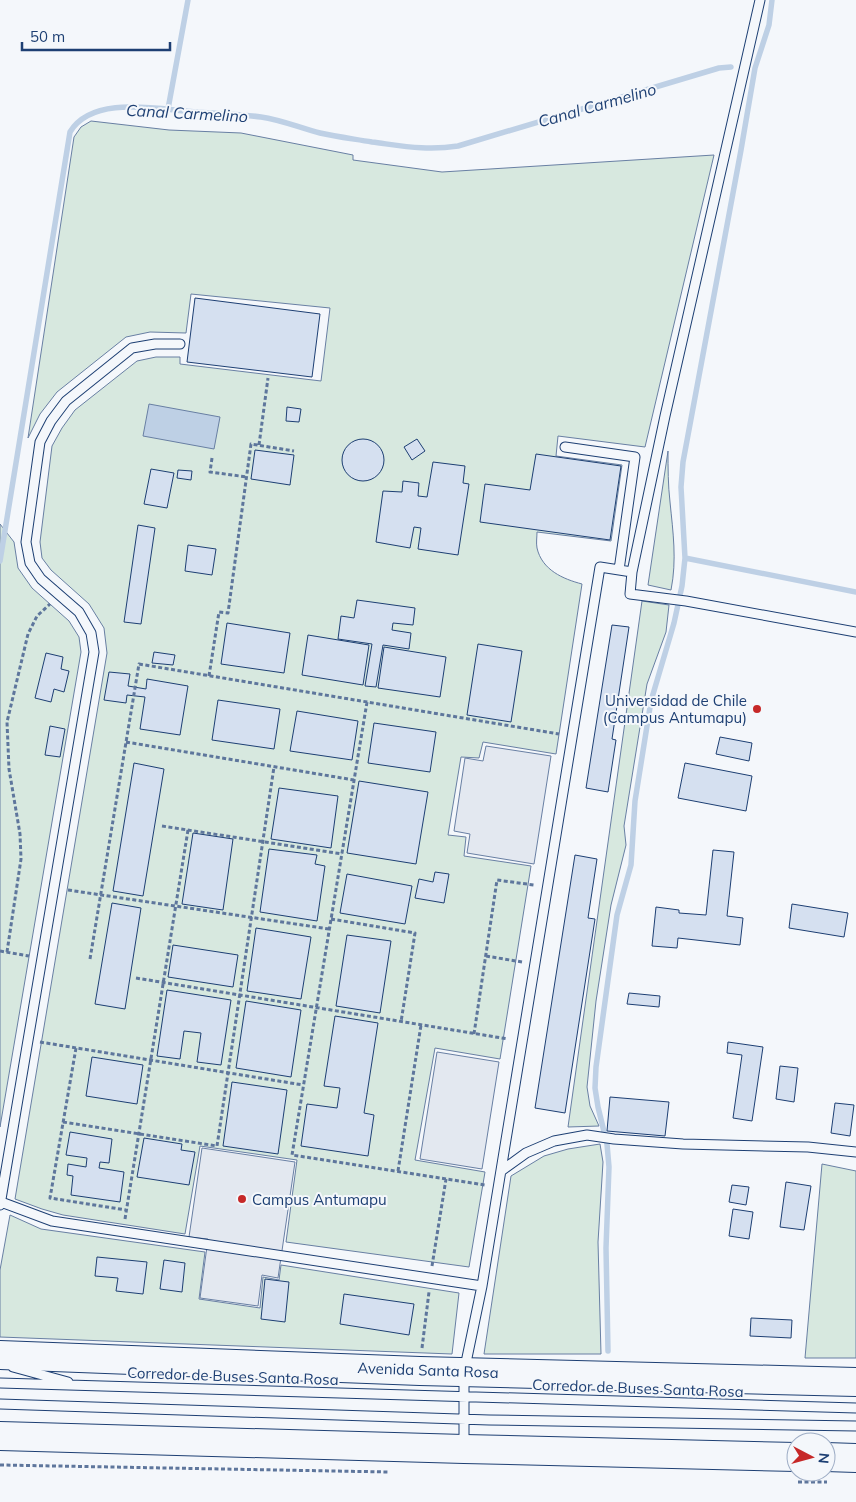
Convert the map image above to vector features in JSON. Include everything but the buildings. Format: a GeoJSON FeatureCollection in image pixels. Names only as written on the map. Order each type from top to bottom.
{"type":"FeatureCollection","features":[{"type":"Feature","properties":{"kind":"main road","name":"Avenida Santa Rosa"},"geometry":{"type":"LineString","coordinates":[[0,1355],[464,1384],[856,1382]]}},
{"type":"Feature","properties":{"kind":"main road"},"geometry":{"type":"LineString","coordinates":[[0,1436],[464,1450],[786,1468]]}},
{"type":"Feature","properties":{"kind":"main road"},"geometry":{"type":"LineString","coordinates":[[836,1457],[856,1458]]}},
{"type":"Feature","properties":{"kind":"lane"},"geometry":{"type":"LineString","coordinates":[[760,0],[667,407],[632,572],[630,594],[686,601],[856,632]]}},
{"type":"Feature","properties":{"kind":"lane"},"geometry":{"type":"LineString","coordinates":[[180,344],[155,344],[132,348],[66,401],[51,421],[40,442],[26,542],[30,563],[41,579],[79,612],[91,633],[94,652],[0,1204],[52,1221],[482,1286]]}},
{"type":"Feature","properties":{"kind":"lane"},"geometry":{"type":"LineString","coordinates":[[565,446],[635,457],[619,570]]}},
{"type":"Feature","properties":{"kind":"lane"},"geometry":{"type":"LineString","coordinates":[[464,1450],[464,1384],[482,1286],[600,567],[632,572]]}},
{"type":"Feature","properties":{"kind":"lane"},"geometry":{"type":"LineString","coordinates":[[501,1171],[526,1153],[554,1141],[587,1136],[683,1144],[808,1147],[856,1152]]}},
{"type":"Feature","properties":{"kind":"lane"},"geometry":{"type":"LineString","coordinates":[[0,1363],[82,1386]]}},
{"type":"Feature","properties":{"kind":"lane","name":"Corredor de Buses Santa Rosa"},"geometry":{"type":"LineString","coordinates":[[0,1383],[82,1386],[464,1384],[856,1408]]}},
{"type":"Feature","properties":{"kind":"lane"},"geometry":{"type":"LineString","coordinates":[[0,1404],[464,1419],[856,1426]]}},
{"type":"Feature","properties":{"kind":"path"},"geometry":{"type":"LineString","coordinates":[[259,445],[268,378]]}},
{"type":"Feature","properties":{"kind":"path"},"geometry":{"type":"LineString","coordinates":[[209,676],[219,612],[228,613],[251,444],[294,451]]}},
{"type":"Feature","properties":{"kind":"path"},"geometry":{"type":"LineString","coordinates":[[212,458],[210,472],[247,477]]}},
{"type":"Feature","properties":{"kind":"path"},"geometry":{"type":"LineString","coordinates":[[7,952],[21,859],[20,834],[9,769],[7,722],[28,634],[37,616],[60,596]]}},
{"type":"Feature","properties":{"kind":"path"},"geometry":{"type":"LineString","coordinates":[[90,959],[139,664],[572,736]]}},
{"type":"Feature","properties":{"kind":"path"},"geometry":{"type":"LineString","coordinates":[[367,702],[292,1155],[498,1187]]}},
{"type":"Feature","properties":{"kind":"path"},"geometry":{"type":"LineString","coordinates":[[126,742],[354,780]]}},
{"type":"Feature","properties":{"kind":"path"},"geometry":{"type":"LineString","coordinates":[[63,1122],[217,1146],[274,767]]}},
{"type":"Feature","properties":{"kind":"path"},"geometry":{"type":"LineString","coordinates":[[162,826],[342,854]]}},
{"type":"Feature","properties":{"kind":"path"},"geometry":{"type":"LineString","coordinates":[[123,1231],[188,830]]}},
{"type":"Feature","properties":{"kind":"path"},"geometry":{"type":"LineString","coordinates":[[474,1034],[497,880],[547,887]]}},
{"type":"Feature","properties":{"kind":"path"},"geometry":{"type":"LineString","coordinates":[[54,888],[329,929]]}},
{"type":"Feature","properties":{"kind":"path"},"geometry":{"type":"LineString","coordinates":[[331,920],[415,933],[401,1022]]}},
{"type":"Feature","properties":{"kind":"path"},"geometry":{"type":"LineString","coordinates":[[0,951],[42,958]]}},
{"type":"Feature","properties":{"kind":"path"},"geometry":{"type":"LineString","coordinates":[[486,956],[535,964]]}},
{"type":"Feature","properties":{"kind":"path"},"geometry":{"type":"LineString","coordinates":[[136,978],[522,1042]]}},
{"type":"Feature","properties":{"kind":"path"},"geometry":{"type":"LineString","coordinates":[[398,1171],[421,1025]]}},
{"type":"Feature","properties":{"kind":"path"},"geometry":{"type":"LineString","coordinates":[[28,1040],[303,1085]]}},
{"type":"Feature","properties":{"kind":"path"},"geometry":{"type":"LineString","coordinates":[[76,1048],[50,1198],[126,1210]]}},
{"type":"Feature","properties":{"kind":"path"},"geometry":{"type":"LineString","coordinates":[[0,1465],[390,1472]]}},
{"type":"Feature","properties":{"kind":"shaded area"},"geometry":{"type":"Polygon","coordinates":[[[91,121],[169,130],[241,133],[353,155],[353,160],[442,172],[714,155],[645,447],[558,436],[556,456],[622,465],[611,541],[537,532],[537,548],[548,568],[561,576],[582,584],[556,754],[483,742],[479,758],[461,757],[448,835],[466,837],[464,856],[531,866],[500,1059],[435,1048],[415,1160],[485,1172],[469,1267],[286,1242],[297,1160],[200,1146],[185,1234],[63,1215],[15,1199],[107,653],[104,628],[89,604],[51,570],[42,558],[40,542],[52,446],[75,410],[137,361],[156,357],[180,357],[180,364],[321,381],[330,308],[191,294],[186,333],[150,332],[126,337],[57,392],[40,414],[28,438],[74,137],[81,127],[91,121]]]}},
{"type":"Feature","properties":{"kind":"shaded area"},"geometry":{"type":"Polygon","coordinates":[[[668,451],[674,557],[671,590],[648,585],[668,451]]]}},
{"type":"Feature","properties":{"kind":"shaded area"},"geometry":{"type":"Polygon","coordinates":[[[0,524],[14,542],[18,568],[32,588],[69,621],[79,637],[81,652],[0,1127],[0,524]]]}},
{"type":"Feature","properties":{"kind":"shaded area"},"geometry":{"type":"Polygon","coordinates":[[[642,601],[669,605],[666,632],[647,684],[624,826],[626,845],[611,905],[596,1001],[587,1087],[590,1106],[599,1126],[568,1127],[642,601]]]}},
{"type":"Feature","properties":{"kind":"shaded area"},"geometry":{"type":"Polygon","coordinates":[[[486,746],[551,756],[534,864],[467,853],[470,834],[454,831],[465,758],[483,761],[486,746]]]}},
{"type":"Feature","properties":{"kind":"shaded area"},"geometry":{"type":"Polygon","coordinates":[[[437,1052],[499,1062],[482,1169],[420,1159],[437,1052]]]}},
{"type":"Feature","properties":{"kind":"shaded area"},"geometry":{"type":"Polygon","coordinates":[[[600,1144],[603,1162],[598,1242],[601,1354],[484,1354],[511,1176],[544,1156],[568,1149],[600,1144]]]}},
{"type":"Feature","properties":{"kind":"shaded area","name":"Campus Antumapu"},"geometry":{"type":"Polygon","coordinates":[[[202,1148],[295,1162],[278,1278],[262,1275],[258,1306],[200,1298],[208,1239],[189,1237],[202,1148]]]}},
{"type":"Feature","properties":{"kind":"shaded area"},"geometry":{"type":"Polygon","coordinates":[[[822,1164],[856,1171],[856,1358],[805,1358],[822,1164]]]}},
{"type":"Feature","properties":{"kind":"shaded area"},"geometry":{"type":"Polygon","coordinates":[[[10,1215],[41,1229],[205,1252],[199,1299],[260,1308],[263,1277],[279,1280],[281,1265],[459,1293],[452,1354],[0,1337],[0,1270],[10,1215]]]}},
{"type":"Feature","properties":{"kind":"water"},"geometry":{"type":"Polygon","coordinates":[[[149,404],[220,417],[214,449],[143,436],[149,404]]]}},
{"type":"Feature","properties":{"kind":"waterway"},"geometry":{"type":"LineString","coordinates":[[168,109],[188,0]]}},
{"type":"Feature","properties":{"kind":"waterway"},"geometry":{"type":"LineString","coordinates":[[608,1351],[606,1248],[609,1167],[607,1144],[595,1088],[596,1067],[617,915],[631,865],[635,801],[651,701],[674,623],[682,586],[685,558],[681,487],[683,462],[755,68],[769,25],[772,0]]}},
{"type":"Feature","properties":{"kind":"waterway","name":"Canal Carmelino"},"geometry":{"type":"LineString","coordinates":[[0,561],[70,132],[81,120],[94,113],[111,108],[147,107],[261,117],[339,137],[436,148],[458,146],[719,68],[731,67]]}},
{"type":"Feature","properties":{"kind":"waterway"},"geometry":{"type":"LineString","coordinates":[[685,558],[856,592]]}},
{"type":"Feature","properties":{"kind":"place","name":"Universidad de Chile (Campus Antumapu)"},"geometry":{"type":"Point","coordinates":[757,709]}},
{"type":"Feature","properties":{"kind":"place","name":"Campus Antumapu"},"geometry":{"type":"Point","coordinates":[242,1199]}}]}
